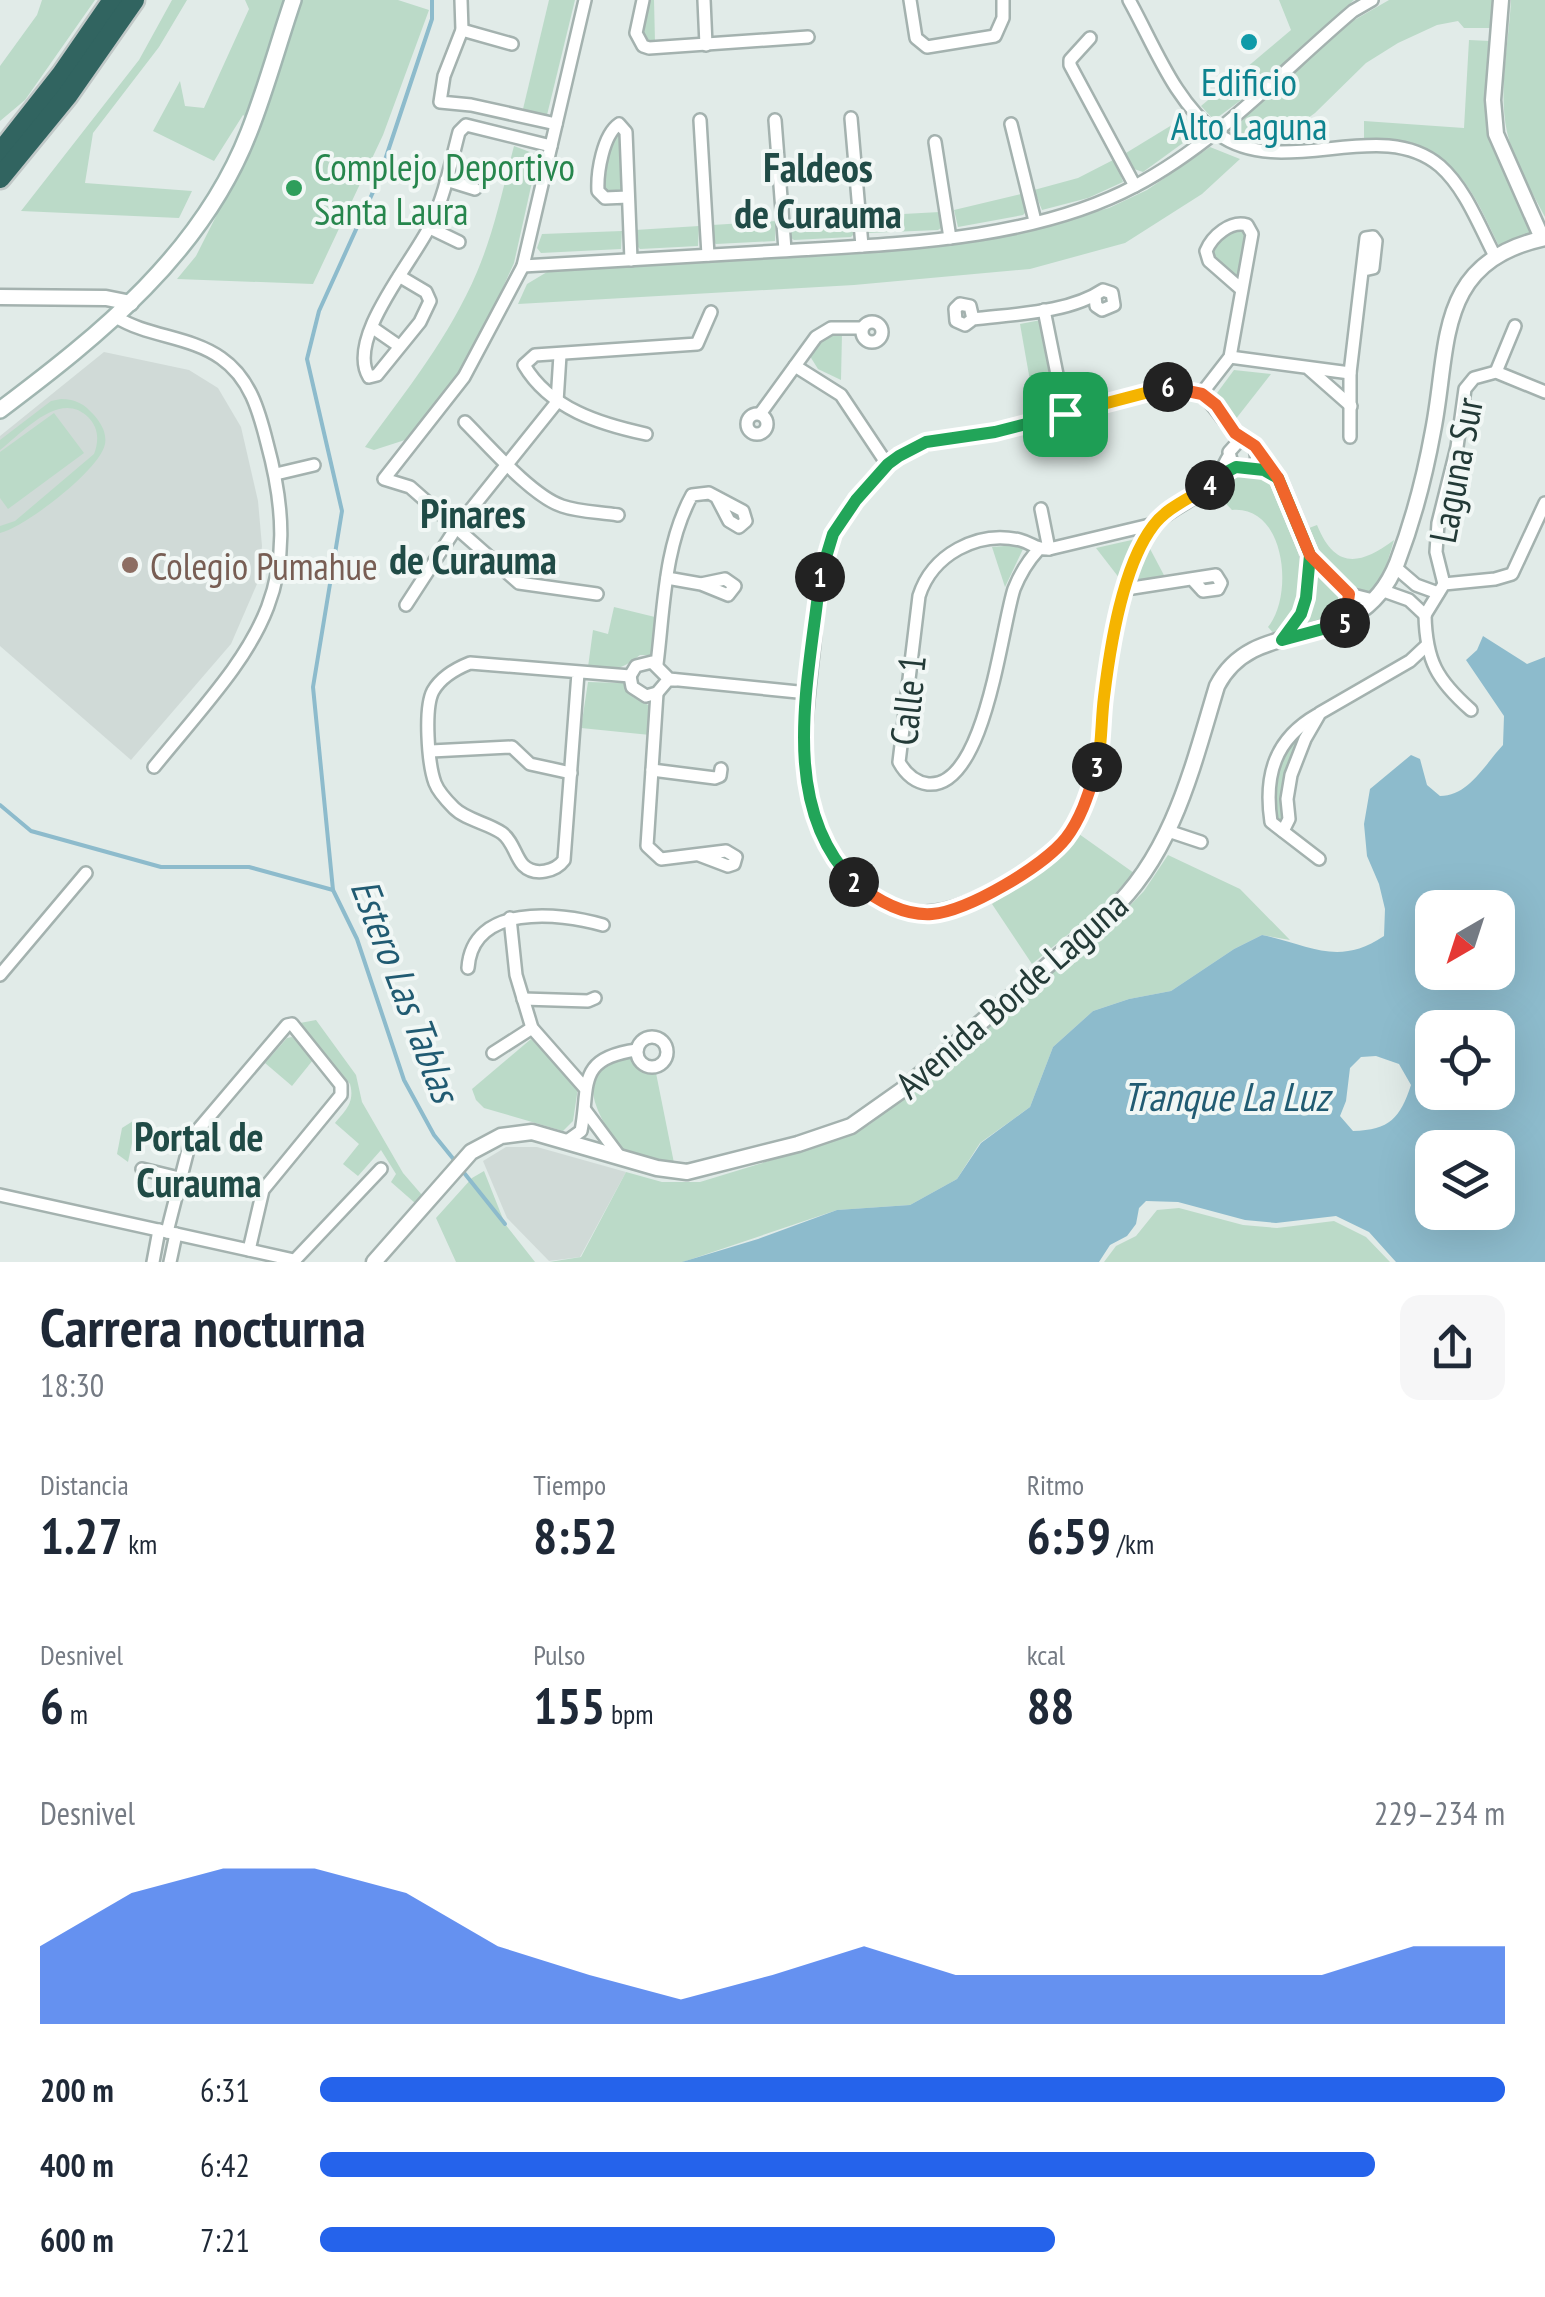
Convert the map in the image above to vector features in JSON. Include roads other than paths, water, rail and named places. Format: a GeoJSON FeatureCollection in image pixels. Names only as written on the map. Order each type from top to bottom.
{"type":"FeatureCollection","features":[{"type":"Feature","properties":{"kind":"highway"},"geometry":{"type":"LineString","coordinates":[[0,153],[114,0]]}},
{"type":"Feature","properties":{"kind":"highway"},"geometry":{"type":"LineString","coordinates":[[0,178],[67,96],[134,0]]}},
{"type":"Feature","properties":{"kind":"highway"},"geometry":{"type":"LineString","coordinates":[[0,138],[42,101]]}},
{"type":"Feature","properties":{"kind":"main road"},"geometry":{"type":"LineString","coordinates":[[0,410],[132,303],[186,242],[248,135],[293,0]]}},
{"type":"Feature","properties":{"kind":"street"},"geometry":{"type":"LineString","coordinates":[[461,0],[462,30],[444,76],[440,102],[556,124]]}},
{"type":"Feature","properties":{"kind":"street"},"geometry":{"type":"LineString","coordinates":[[586,0],[524,266],[464,377],[384,479],[410,487],[519,583],[597,594]]}},
{"type":"Feature","properties":{"kind":"street"},"geometry":{"type":"LineString","coordinates":[[643,0],[636,32],[643,46],[808,37]]}},
{"type":"Feature","properties":{"kind":"street"},"geometry":{"type":"LineString","coordinates":[[704,0],[706,45]]}},
{"type":"Feature","properties":{"kind":"street"},"geometry":{"type":"LineString","coordinates":[[910,0],[916,38],[928,47],[995,36],[1003,18],[1003,0]]}},
{"type":"Feature","properties":{"kind":"street"},"geometry":{"type":"LineString","coordinates":[[1129,0],[1189,106],[1214,132],[1256,151],[1386,146],[1430,159],[1443,168],[1463,195],[1496,258]]}},
{"type":"Feature","properties":{"kind":"street"},"geometry":{"type":"LineString","coordinates":[[524,266],[950,238],[1102,202],[1172,164],[1341,21],[1372,0]]}},
{"type":"Feature","properties":{"kind":"street"},"geometry":{"type":"LineString","coordinates":[[1501,0],[1493,100],[1496,134],[1543,238]]}},
{"type":"Feature","properties":{"kind":"street"},"geometry":{"type":"LineString","coordinates":[[462,30],[512,44]]}},
{"type":"Feature","properties":{"kind":"street"},"geometry":{"type":"LineString","coordinates":[[1090,38],[1070,65],[1135,186]]}},
{"type":"Feature","properties":{"kind":"street"},"geometry":{"type":"LineString","coordinates":[[628,198],[605,198],[598,190],[601,164],[619,126],[638,118]]}},
{"type":"Feature","properties":{"kind":"street"},"geometry":{"type":"LineString","coordinates":[[851,118],[862,246]]}},
{"type":"Feature","properties":{"kind":"street"},"geometry":{"type":"LineString","coordinates":[[598,120],[626,132],[630,260]]}},
{"type":"Feature","properties":{"kind":"street"},"geometry":{"type":"LineString","coordinates":[[700,120],[708,255]]}},
{"type":"Feature","properties":{"kind":"street"},"geometry":{"type":"LineString","coordinates":[[775,120],[785,250]]}},
{"type":"Feature","properties":{"kind":"street"},"geometry":{"type":"LineString","coordinates":[[1012,124],[1036,220]]}},
{"type":"Feature","properties":{"kind":"street"},"geometry":{"type":"LineString","coordinates":[[399,276],[426,292],[430,301],[420,322],[378,375],[370,377],[364,369],[364,350],[399,276],[430,228],[459,132],[466,126],[551,146]]}},
{"type":"Feature","properties":{"kind":"street"},"geometry":{"type":"LineString","coordinates":[[935,142],[950,238]]}},
{"type":"Feature","properties":{"kind":"street"},"geometry":{"type":"LineString","coordinates":[[446,180],[476,188]]}},
{"type":"Feature","properties":{"kind":"street"},"geometry":{"type":"LineString","coordinates":[[1202,394],[1230,356],[1252,234],[1247,224],[1241,222],[1210,242],[1206,251],[1209,261],[1241,289]]}},
{"type":"Feature","properties":{"kind":"street"},"geometry":{"type":"LineString","coordinates":[[430,228],[459,242]]}},
{"type":"Feature","properties":{"kind":"street","name":"Avenida Borde Laguna"},"geometry":{"type":"LineString","coordinates":[[374,1262],[471,1152],[485,1142],[515,1132],[586,1147],[603,1146],[620,1157],[667,1171],[696,1172],[851,1126],[902,1090],[1120,903],[1147,871],[1168,832],[1222,678],[1242,655],[1260,645],[1347,622],[1377,595],[1395,567],[1434,428],[1448,322],[1466,288],[1496,258],[1543,238]]}},
{"type":"Feature","properties":{"kind":"street"},"geometry":{"type":"LineString","coordinates":[[1350,438],[1350,372],[1364,270]]}},
{"type":"Feature","properties":{"kind":"street"},"geometry":{"type":"LineString","coordinates":[[973,319],[1044,310],[1095,296]]}},
{"type":"Feature","properties":{"kind":"street"},"geometry":{"type":"LineString","coordinates":[[0,298],[106,298],[132,303]]}},
{"type":"Feature","properties":{"kind":"street"},"geometry":{"type":"LineString","coordinates":[[1044,310],[1065,414]]}},
{"type":"Feature","properties":{"kind":"street"},"geometry":{"type":"LineString","coordinates":[[646,434],[606,425],[557,402],[524,365],[535,354],[697,344],[712,312]]}},
{"type":"Feature","properties":{"kind":"street"},"geometry":{"type":"LineString","coordinates":[[116,316],[132,327],[204,348],[239,374],[260,414],[276,474],[282,536],[275,590],[264,622],[248,650],[154,767]]}},
{"type":"Feature","properties":{"kind":"street","name":"Laguna Sur"},"geometry":{"type":"LineString","coordinates":[[1496,372],[1515,326]]}},
{"type":"Feature","properties":{"kind":"street"},"geometry":{"type":"LineString","coordinates":[[373,328],[399,346]]}},
{"type":"Feature","properties":{"kind":"street"},"geometry":{"type":"LineString","coordinates":[[760,414],[826,330],[862,328]]}},
{"type":"Feature","properties":{"kind":"street"},"geometry":{"type":"LineString","coordinates":[[406,605],[456,528],[557,402],[560,355]]}},
{"type":"Feature","properties":{"kind":"street"},"geometry":{"type":"LineString","coordinates":[[1230,356],[1350,372]]}},
{"type":"Feature","properties":{"kind":"street"},"geometry":{"type":"LineString","coordinates":[[798,362],[814,369],[819,379],[841,396],[888,464]]}},
{"type":"Feature","properties":{"kind":"street"},"geometry":{"type":"LineString","coordinates":[[1308,368],[1351,406]]}},
{"type":"Feature","properties":{"kind":"street","name":"Laguna Sur"},"geometry":{"type":"LineString","coordinates":[[1426,615],[1441,589],[1437,537],[1465,389],[1474,378],[1496,372],[1545,392]]}},
{"type":"Feature","properties":{"kind":"street"},"geometry":{"type":"LineString","coordinates":[[1252,446],[1238,442],[1217,477],[1154,524],[1126,590],[1106,680],[1098,762],[1076,822],[1064,840],[1012,881],[947,910],[918,913],[893,906],[856,884],[830,855],[809,804],[804,760],[821,568],[833,534],[848,512],[888,464],[926,442],[995,432],[1165,387],[1202,394],[1216,405],[1235,433],[1252,446],[1278,478],[1310,555],[1349,594],[1408,600],[1426,615],[1426,646],[1433,666],[1448,690],[1471,710]]}},
{"type":"Feature","properties":{"kind":"street"},"geometry":{"type":"LineString","coordinates":[[1216,405],[1232,457],[1278,478]]}},
{"type":"Feature","properties":{"kind":"street"},"geometry":{"type":"LineString","coordinates":[[465,422],[554,503],[618,514]]}},
{"type":"Feature","properties":{"kind":"street"},"geometry":{"type":"LineString","coordinates":[[1251,467],[1257,460],[1252,446]]}},
{"type":"Feature","properties":{"kind":"street"},"geometry":{"type":"LineString","coordinates":[[399,459],[410,487]]}},
{"type":"Feature","properties":{"kind":"street"},"geometry":{"type":"LineString","coordinates":[[276,474],[314,465]]}},
{"type":"Feature","properties":{"kind":"street"},"geometry":{"type":"LineString","coordinates":[[675,680],[665,676],[657,664],[667,578],[681,515],[692,495],[709,492],[717,498]]}},
{"type":"Feature","properties":{"kind":"street","name":"Laguna Sur"},"geometry":{"type":"LineString","coordinates":[[1441,589],[1512,574],[1545,503]]}},
{"type":"Feature","properties":{"kind":"street"},"geometry":{"type":"LineString","coordinates":[[1040,508],[1043,550]]}},
{"type":"Feature","properties":{"kind":"street","name":"Calle 1"},"geometry":{"type":"LineString","coordinates":[[1043,550],[1021,540],[992,540],[959,547],[944,556],[926,578],[917,606],[899,762],[917,781],[930,784],[949,779],[970,750],[984,721],[1002,630],[1024,565],[1043,550],[1154,524]]}},
{"type":"Feature","properties":{"kind":"street"},"geometry":{"type":"LineString","coordinates":[[1282,640],[1301,614],[1309,584],[1310,555]]}},
{"type":"Feature","properties":{"kind":"street"},"geometry":{"type":"LineString","coordinates":[[1395,567],[1416,585],[1441,589]]}},
{"type":"Feature","properties":{"kind":"street"},"geometry":{"type":"LineString","coordinates":[[667,578],[700,584]]}},
{"type":"Feature","properties":{"kind":"street"},"geometry":{"type":"LineString","coordinates":[[1126,590],[1192,579]]}},
{"type":"Feature","properties":{"kind":"street"},"geometry":{"type":"LineString","coordinates":[[1347,622],[1349,594]]}},
{"type":"Feature","properties":{"kind":"street"},"geometry":{"type":"LineString","coordinates":[[1301,614],[1308,635]]}},
{"type":"Feature","properties":{"kind":"street"},"geometry":{"type":"LineString","coordinates":[[1319,859],[1272,822],[1268,802],[1279,748],[1297,726],[1410,661],[1426,646]]}},
{"type":"Feature","properties":{"kind":"street"},"geometry":{"type":"LineString","coordinates":[[630,676],[641,663],[657,664]]}},
{"type":"Feature","properties":{"kind":"street"},"geometry":{"type":"LineString","coordinates":[[578,673],[564,860],[558,868],[548,871],[530,869],[521,863],[516,848],[503,834],[456,810],[435,784],[426,709],[433,691],[454,670],[470,664],[630,676]]}},
{"type":"Feature","properties":{"kind":"street"},"geometry":{"type":"LineString","coordinates":[[630,676],[636,692],[646,696],[657,693]]}},
{"type":"Feature","properties":{"kind":"street"},"geometry":{"type":"LineString","coordinates":[[700,855],[661,859],[647,846],[657,693],[666,681],[675,680],[808,693]]}},
{"type":"Feature","properties":{"kind":"street"},"geometry":{"type":"LineString","coordinates":[[1282,831],[1289,818],[1292,775],[1320,713]]}},
{"type":"Feature","properties":{"kind":"street"},"geometry":{"type":"LineString","coordinates":[[432,751],[512,747],[530,764],[571,772]]}},
{"type":"Feature","properties":{"kind":"street"},"geometry":{"type":"LineString","coordinates":[[652,770],[698,776]]}},
{"type":"Feature","properties":{"kind":"street"},"geometry":{"type":"LineString","coordinates":[[1168,832],[1200,842]]}},
{"type":"Feature","properties":{"kind":"street"},"geometry":{"type":"LineString","coordinates":[[0,975],[86,873]]}},
{"type":"Feature","properties":{"kind":"street"},"geometry":{"type":"LineString","coordinates":[[468,968],[475,940],[490,925],[510,918],[555,917],[603,925]]}},
{"type":"Feature","properties":{"kind":"street"},"geometry":{"type":"LineString","coordinates":[[510,918],[516,975],[532,1028],[584,1087],[585,1110],[580,1131],[586,1147]]}},
{"type":"Feature","properties":{"kind":"street"},"geometry":{"type":"LineString","coordinates":[[523,999],[588,1002],[595,998]]}},
{"type":"Feature","properties":{"kind":"street"},"geometry":{"type":"LineString","coordinates":[[153,1262],[167,1232],[191,1138],[287,1025],[292,1024],[341,1086],[341,1096],[263,1190],[249,1250]]}},
{"type":"Feature","properties":{"kind":"street"},"geometry":{"type":"LineString","coordinates":[[492,1053],[532,1028]]}},
{"type":"Feature","properties":{"kind":"street"},"geometry":{"type":"LineString","coordinates":[[584,1087],[604,1060],[619,1052],[637,1050]]}},
{"type":"Feature","properties":{"kind":"street"},"geometry":{"type":"LineString","coordinates":[[585,1110],[603,1146]]}},
{"type":"Feature","properties":{"kind":"street"},"geometry":{"type":"LineString","coordinates":[[567,1140],[580,1131]]}},
{"type":"Feature","properties":{"kind":"street"},"geometry":{"type":"LineString","coordinates":[[0,1195],[294,1261],[380,1168]]}},
{"type":"Feature","properties":{"kind":"street"},"geometry":{"type":"LineString","coordinates":[[142,1169],[179,1178]]}},
{"type":"Feature","properties":{"kind":"street"},"geometry":{"type":"LineString","coordinates":[[167,1232],[170,1262]]}},
{"type":"Feature","properties":{"kind":"water","name":"Tranque La Luz"},"geometry":{"type":"Polygon","coordinates":[[[1483,636],[1527,664],[1545,657],[1545,1262],[1396,1262],[1369,1232],[1336,1216],[1276,1223],[1245,1220],[1178,1202],[1146,1201],[1127,1236],[1110,1245],[1099,1262],[682,1262],[837,1210],[910,1205],[957,1179],[981,1143],[1030,1107],[1053,1047],[1093,1011],[1171,991],[1262,935],[1338,952],[1368,945],[1384,936],[1385,909],[1367,856],[1364,824],[1370,789],[1411,755],[1420,759],[1427,785],[1440,796],[1450,795],[1468,785],[1503,745],[1504,716],[1466,660],[1477,650],[1483,636]],[[1376,1056],[1361,1057],[1350,1068],[1340,1116],[1353,1131],[1376,1128],[1392,1120],[1411,1085],[1399,1064],[1376,1056]]]}},
{"type":"Feature","properties":{"kind":"waterway","name":"Estero Las Tablas"},"geometry":{"type":"LineString","coordinates":[[432,0],[432,19],[378,181],[319,311],[307,359],[342,511],[313,687],[333,890],[357,939],[404,1080],[434,1135],[455,1161]]}},
{"type":"Feature","properties":{"kind":"waterway"},"geometry":{"type":"LineString","coordinates":[[0,805],[31,831],[161,867],[249,867],[333,890]]}},
{"type":"Feature","properties":{"kind":"waterway","name":"Estero Las Tablas"},"geometry":{"type":"LineString","coordinates":[[461,1169],[505,1224]]}},
{"type":"Feature","properties":{"kind":"place","name":"Edificio Alto Laguna"},"geometry":{"type":"Point","coordinates":[1249,42]}},
{"type":"Feature","properties":{"kind":"place","name":"Complejo Deportivo Santa Laura"},"geometry":{"type":"Point","coordinates":[294,188]}},
{"type":"Feature","properties":{"kind":"place","name":"Colegio Pumahue"},"geometry":{"type":"Point","coordinates":[130,565]}},
{"type":"Feature","properties":{"kind":"district","name":"Faldeos de Curauma"},"geometry":{"type":"Point","coordinates":[818,190]}},
{"type":"Feature","properties":{"kind":"district","name":"Pinares de Curauma"},"geometry":{"type":"Point","coordinates":[473,536]}},
{"type":"Feature","properties":{"kind":"district","name":"Portal de Curauma"},"geometry":{"type":"Point","coordinates":[199,1159]}}]}
